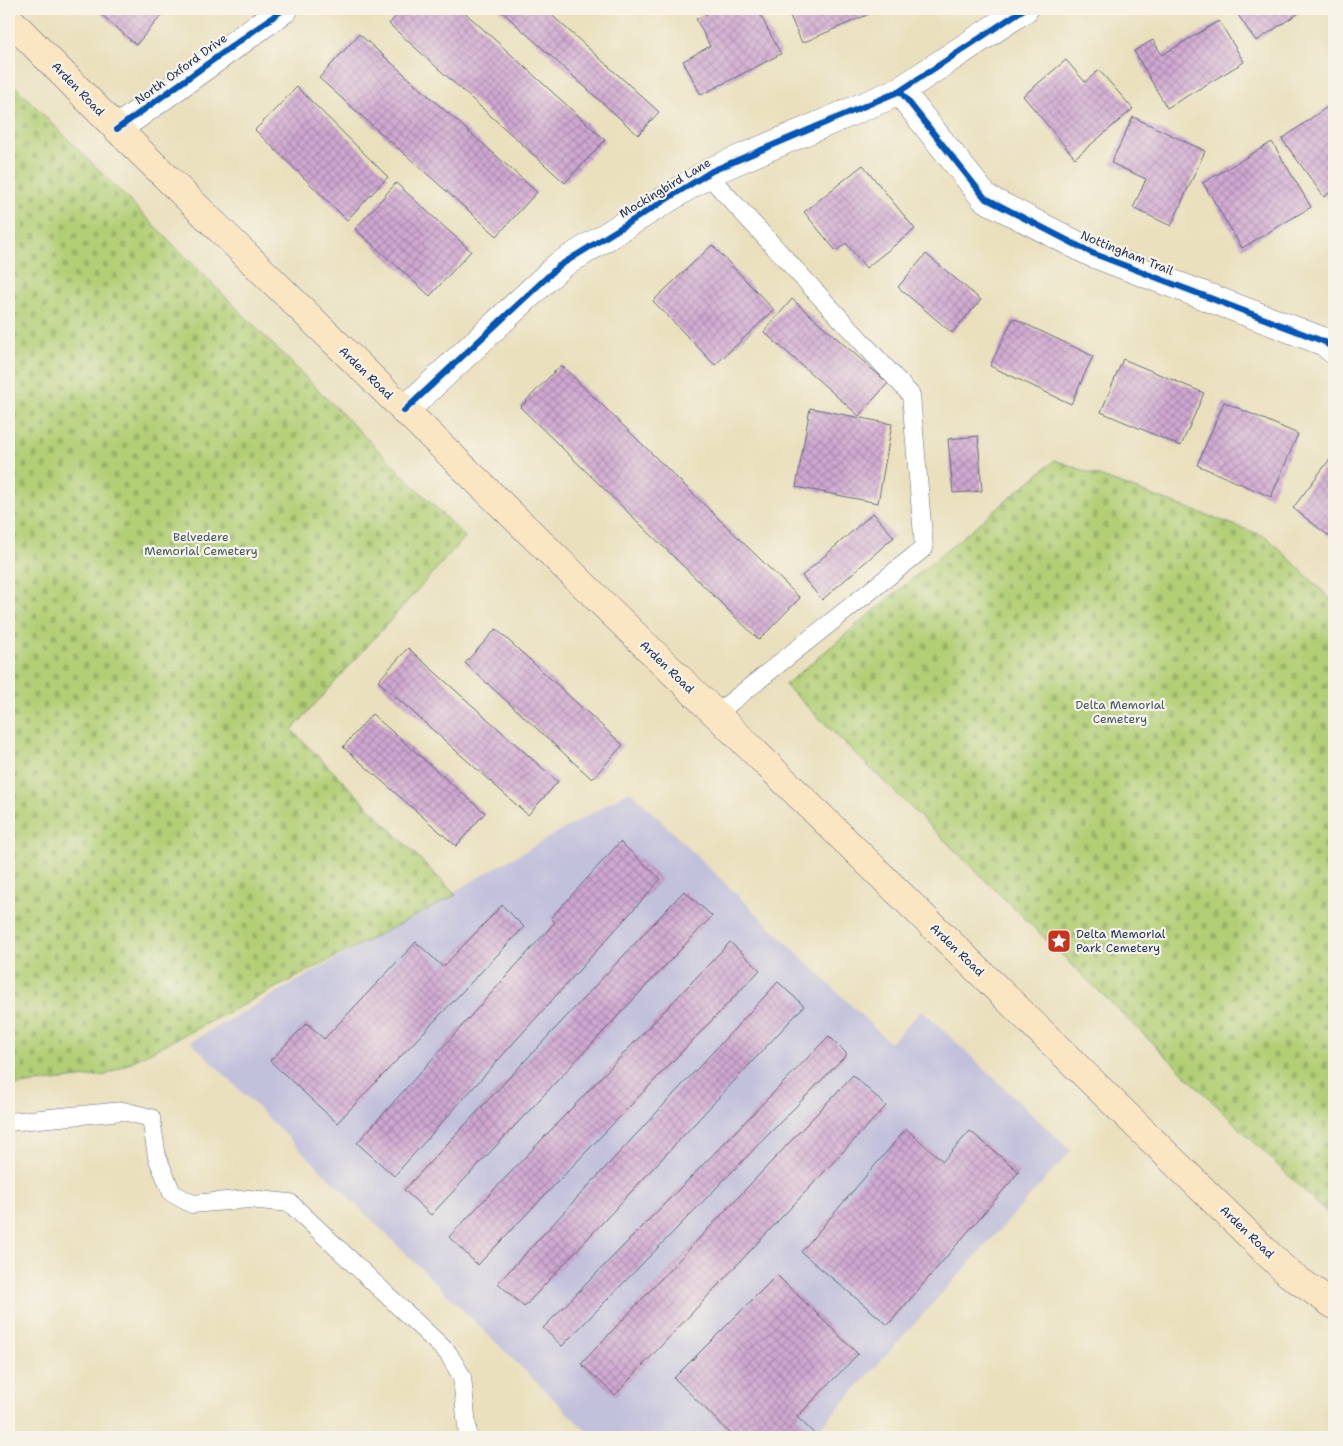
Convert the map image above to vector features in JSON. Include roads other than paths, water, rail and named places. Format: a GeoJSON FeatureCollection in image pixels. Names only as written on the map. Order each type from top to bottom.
{"type":"FeatureCollection","features":[{"type":"Feature","properties":{"kind":"main road","name":"Arden Road"},"geometry":{"type":"LineString","coordinates":[[9,18],[117,129],[404,411],[1288,1273],[1334,1305]]}},
{"type":"Feature","properties":{"kind":"street","name":"North Oxford Drive"},"geometry":{"type":"LineString","coordinates":[[117,129],[284,9]]}},
{"type":"Feature","properties":{"kind":"street","name":"Mockingbird Lane"},"geometry":{"type":"LineString","coordinates":[[404,411],[559,266],[707,174],[900,90],[1024,9]]}},
{"type":"Feature","properties":{"kind":"street","name":"Nottingham Trail"},"geometry":{"type":"LineString","coordinates":[[900,90],[985,198],[1092,254],[1331,342]]}},
{"type":"Feature","properties":{"kind":"lane"},"geometry":{"type":"LineString","coordinates":[[707,174],[912,395],[924,548],[716,714]]}},
{"type":"Feature","properties":{"kind":"lane"},"geometry":{"type":"LineString","coordinates":[[9,1122],[123,1111],[151,1118],[157,1157],[172,1193],[192,1204],[249,1199],[290,1202],[448,1353],[462,1377],[468,1437]]}},
{"type":"Feature","properties":{"kind":"place","name":"Delta Memorial Park Cemetery"},"geometry":{"type":"Point","coordinates":[1059,941]}},
{"type":"Feature","properties":{"kind":"park label","name":"Belvedere Memorial Cemetery"},"geometry":{"type":"Point","coordinates":[201,544]}},
{"type":"Feature","properties":{"kind":"park label","name":"Delta Memorial Cemetery"},"geometry":{"type":"Point","coordinates":[1120,712]}}]}
